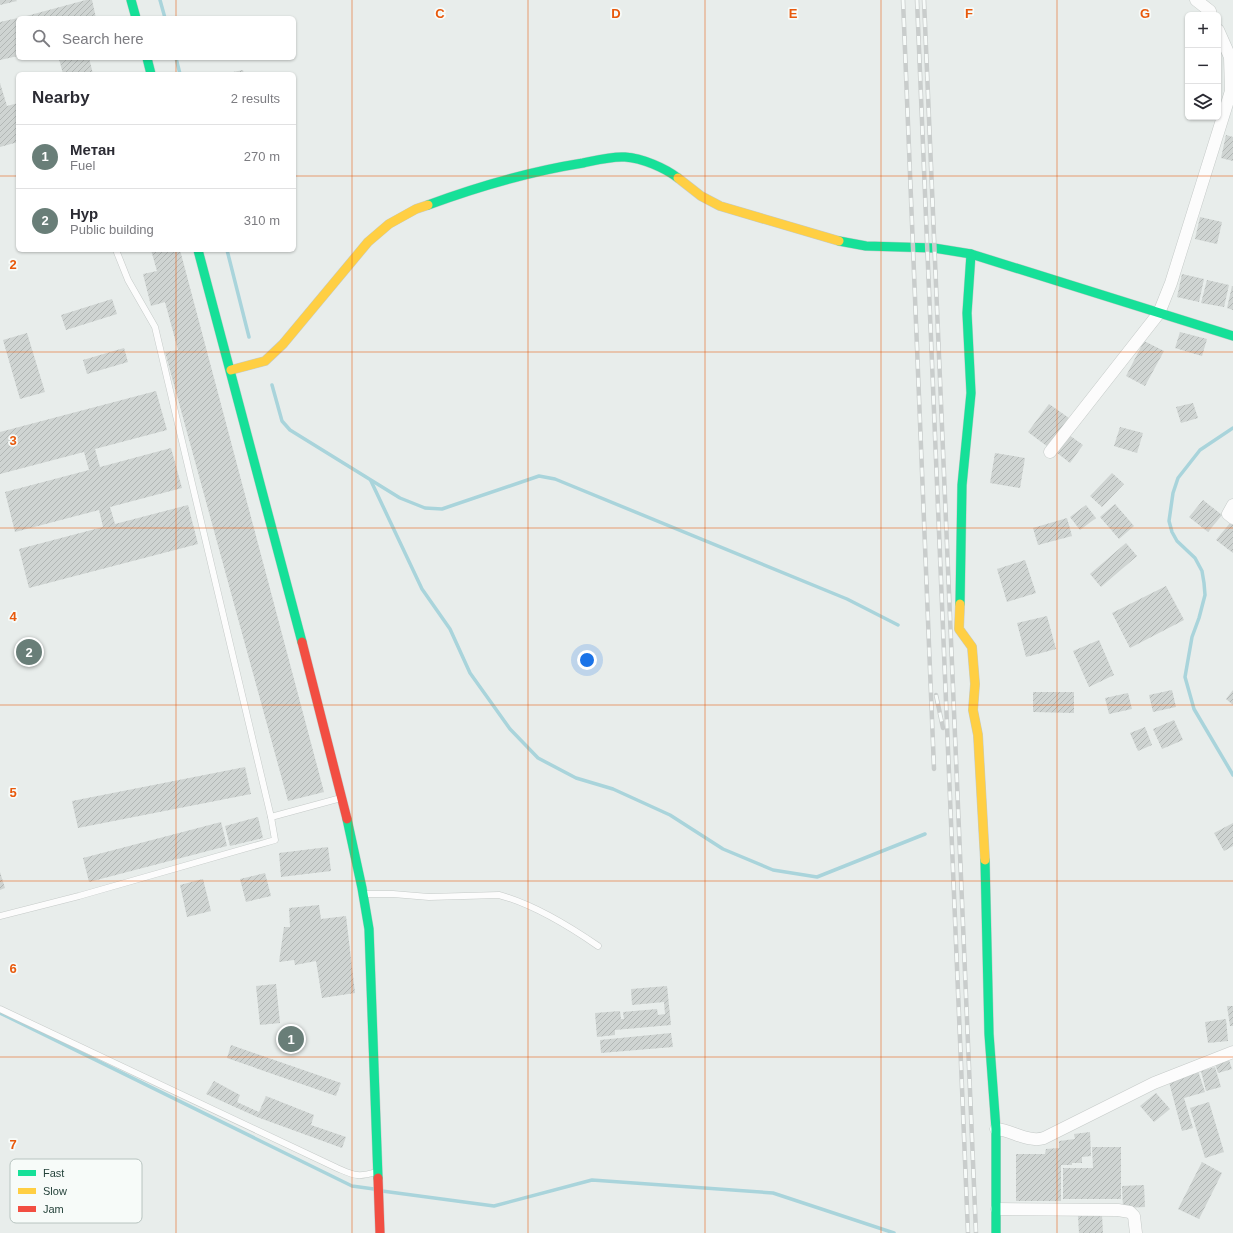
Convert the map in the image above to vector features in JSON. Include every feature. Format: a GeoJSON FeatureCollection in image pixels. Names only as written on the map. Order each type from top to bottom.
{"type":"FeatureCollection","features":[{"type":"Feature","properties":{"kind":"main road"},"geometry":{"type":"LineString","coordinates":[[131,0],[135,16]]}},
{"type":"Feature","properties":{"kind":"main road"},"geometry":{"type":"LineString","coordinates":[[148,60],[150,72]]}},
{"type":"Feature","properties":{"kind":"main road"},"geometry":{"type":"LineString","coordinates":[[250,376],[283,344],[368,242],[389,224],[402,216],[416,209],[457,194],[557,167],[625,157],[644,160],[675,176],[701,196],[720,206],[832,240],[866,246],[934,248],[971,254],[1233,336]]}},
{"type":"Feature","properties":{"kind":"main road"},"geometry":{"type":"LineString","coordinates":[[199,252],[343,798],[364,894],[369,929],[380,1233]]}},
{"type":"Feature","properties":{"kind":"main road"},"geometry":{"type":"LineString","coordinates":[[971,254],[967,313],[971,393],[962,485],[959,629],[972,647],[975,684],[972,710],[978,735],[984,835],[988,939],[989,1034],[996,1129],[996,1233]]}},
{"type":"Feature","properties":{"kind":"main road"},"geometry":{"type":"LineString","coordinates":[[231,370],[265,361]]}},
{"type":"Feature","properties":{"kind":"main road"},"geometry":{"type":"LineString","coordinates":[[239,401],[242,385]]}},
{"type":"Feature","properties":{"kind":"street"},"geometry":{"type":"LineString","coordinates":[[1196,0],[1210,12]]}},
{"type":"Feature","properties":{"kind":"street"},"geometry":{"type":"LineString","coordinates":[[1050,452],[1159,312],[1172,283],[1231,92],[1230,57],[1221,37]]}},
{"type":"Feature","properties":{"kind":"street"},"geometry":{"type":"LineString","coordinates":[[1233,505],[1228,514],[1233,518]]}},
{"type":"Feature","properties":{"kind":"street"},"geometry":{"type":"LineString","coordinates":[[996,1129],[1004,1129],[1035,1140],[1044,1138],[1154,1083],[1233,1052]]}},
{"type":"Feature","properties":{"kind":"street"},"geometry":{"type":"LineString","coordinates":[[997,1209],[1118,1210],[1130,1212],[1134,1216],[1136,1233]]}},
{"type":"Feature","properties":{"kind":"lane"},"geometry":{"type":"LineString","coordinates":[[0,916],[79,896],[275,840],[271,817],[155,327],[128,280],[117,252]]}},
{"type":"Feature","properties":{"kind":"lane"},"geometry":{"type":"LineString","coordinates":[[271,817],[343,798]]}},
{"type":"Feature","properties":{"kind":"lane"},"geometry":{"type":"LineString","coordinates":[[364,894],[393,894],[429,897],[499,896],[509,898],[548,916],[598,946]]}},
{"type":"Feature","properties":{"kind":"lane"},"geometry":{"type":"LineString","coordinates":[[0,1010],[349,1173],[356,1176],[377,1174]]}},
{"type":"Feature","properties":{"kind":"building"},"geometry":{"type":"Polygon","coordinates":[[[0,0],[16,0],[17,1],[0,5],[0,0]]]}},
{"type":"Feature","properties":{"kind":"building"},"geometry":{"type":"Polygon","coordinates":[[[86,0],[92,0],[96,16],[26,16],[86,0]]]}},
{"type":"Feature","properties":{"kind":"building"},"geometry":{"type":"Polygon","coordinates":[[[16,18],[16,56],[0,60],[0,22],[16,18]]]}},
{"type":"Feature","properties":{"kind":"building"},"geometry":{"type":"Polygon","coordinates":[[[59,60],[90,60],[92,72],[62,72],[59,60]]]}},
{"type":"Feature","properties":{"kind":"building"},"geometry":{"type":"Polygon","coordinates":[[[243,70],[244,72],[233,72],[243,70]]]}},
{"type":"Feature","properties":{"kind":"building"},"geometry":{"type":"Polygon","coordinates":[[[0,83],[7,106],[16,104],[16,143],[0,147],[0,83]]]}},
{"type":"Feature","properties":{"kind":"building"},"geometry":{"type":"Polygon","coordinates":[[[1226,135],[1233,137],[1233,161],[1221,158],[1226,135]]]}},
{"type":"Feature","properties":{"kind":"building"},"geometry":{"type":"Polygon","coordinates":[[[1200,217],[1222,222],[1217,244],[1195,239],[1200,217]]]}},
{"type":"Feature","properties":{"kind":"building"},"geometry":{"type":"Polygon","coordinates":[[[152,252],[181,252],[324,792],[288,801],[165,352],[178,350],[165,302],[151,306],[143,274],[157,271],[152,252]]]}},
{"type":"Feature","properties":{"kind":"building"},"geometry":{"type":"Polygon","coordinates":[[[1182,274],[1204,279],[1199,302],[1177,297],[1182,274]]]}},
{"type":"Feature","properties":{"kind":"building"},"geometry":{"type":"Polygon","coordinates":[[[1207,280],[1229,285],[1224,307],[1201,303],[1207,280]]]}},
{"type":"Feature","properties":{"kind":"building"},"geometry":{"type":"Polygon","coordinates":[[[1233,286],[1233,310],[1227,308],[1233,286]]]}},
{"type":"Feature","properties":{"kind":"building"},"geometry":{"type":"Polygon","coordinates":[[[112,299],[117,314],[66,330],[61,315],[112,299]]]}},
{"type":"Feature","properties":{"kind":"building"},"geometry":{"type":"Polygon","coordinates":[[[1180,332],[1207,339],[1202,356],[1175,348],[1180,332]]]}},
{"type":"Feature","properties":{"kind":"building"},"geometry":{"type":"Polygon","coordinates":[[[27,333],[45,392],[20,399],[3,340],[27,333]]]}},
{"type":"Feature","properties":{"kind":"building"},"geometry":{"type":"Polygon","coordinates":[[[1144,341],[1164,351],[1145,386],[1126,376],[1144,341]]]}},
{"type":"Feature","properties":{"kind":"building"},"geometry":{"type":"Polygon","coordinates":[[[124,348],[128,362],[87,374],[83,360],[124,348]]]}},
{"type":"Feature","properties":{"kind":"building"},"geometry":{"type":"Polygon","coordinates":[[[156,391],[167,430],[95,449],[100,467],[171,448],[182,488],[110,507],[115,524],[188,505],[198,544],[29,588],[19,549],[103,527],[99,510],[15,532],[5,492],[89,470],[84,452],[0,474],[0,432],[156,391]]]}},
{"type":"Feature","properties":{"kind":"building"},"geometry":{"type":"Polygon","coordinates":[[[1193,403],[1198,418],[1181,423],[1176,407],[1193,403]]]}},
{"type":"Feature","properties":{"kind":"building"},"geometry":{"type":"Polygon","coordinates":[[[1049,404],[1069,418],[1048,447],[1028,432],[1049,404]]]}},
{"type":"Feature","properties":{"kind":"building"},"geometry":{"type":"Polygon","coordinates":[[[1120,427],[1143,433],[1137,453],[1114,446],[1120,427]]]}},
{"type":"Feature","properties":{"kind":"building"},"geometry":{"type":"Polygon","coordinates":[[[1069,435],[1083,445],[1070,463],[1056,452],[1069,435]]]}},
{"type":"Feature","properties":{"kind":"building"},"geometry":{"type":"Polygon","coordinates":[[[995,453],[1025,458],[1020,488],[990,483],[995,453]]]}},
{"type":"Feature","properties":{"kind":"building"},"geometry":{"type":"Polygon","coordinates":[[[1112,473],[1124,484],[1102,507],[1090,496],[1112,473]]]}},
{"type":"Feature","properties":{"kind":"building"},"geometry":{"type":"Polygon","coordinates":[[[1203,500],[1222,515],[1208,532],[1189,517],[1203,500]]]}},
{"type":"Feature","properties":{"kind":"building"},"geometry":{"type":"Polygon","coordinates":[[[1115,504],[1134,526],[1119,539],[1100,517],[1115,504]]]}},
{"type":"Feature","properties":{"kind":"building"},"geometry":{"type":"Polygon","coordinates":[[[1086,505],[1096,518],[1080,530],[1070,517],[1086,505]]]}},
{"type":"Feature","properties":{"kind":"building"},"geometry":{"type":"Polygon","coordinates":[[[1067,518],[1072,536],[1038,545],[1033,528],[1067,518]]]}},
{"type":"Feature","properties":{"kind":"building"},"geometry":{"type":"Polygon","coordinates":[[[1230,523],[1233,525],[1233,553],[1216,540],[1230,523]]]}},
{"type":"Feature","properties":{"kind":"building"},"geometry":{"type":"Polygon","coordinates":[[[1126,543],[1137,556],[1101,587],[1090,574],[1126,543]]]}},
{"type":"Feature","properties":{"kind":"building"},"geometry":{"type":"Polygon","coordinates":[[[1025,560],[1036,593],[1007,602],[997,569],[1025,560]]]}},
{"type":"Feature","properties":{"kind":"building"},"geometry":{"type":"Polygon","coordinates":[[[1166,586],[1184,620],[1130,648],[1112,613],[1166,586]]]}},
{"type":"Feature","properties":{"kind":"building"},"geometry":{"type":"Polygon","coordinates":[[[1047,616],[1056,649],[1026,657],[1017,623],[1047,616]]]}},
{"type":"Feature","properties":{"kind":"building"},"geometry":{"type":"Polygon","coordinates":[[[1099,640],[1114,675],[1089,687],[1073,651],[1099,640]]]}},
{"type":"Feature","properties":{"kind":"building"},"geometry":{"type":"Polygon","coordinates":[[[1172,690],[1176,707],[1153,712],[1149,695],[1172,690]]]}},
{"type":"Feature","properties":{"kind":"building"},"geometry":{"type":"Polygon","coordinates":[[[1233,690],[1233,705],[1226,699],[1233,690]]]}},
{"type":"Feature","properties":{"kind":"building"},"geometry":{"type":"Polygon","coordinates":[[[1033,692],[1074,692],[1074,713],[1033,712],[1033,692]]]}},
{"type":"Feature","properties":{"kind":"building"},"geometry":{"type":"Polygon","coordinates":[[[1128,693],[1132,709],[1109,714],[1105,698],[1128,693]]]}},
{"type":"Feature","properties":{"kind":"building"},"geometry":{"type":"Polygon","coordinates":[[[1174,720],[1183,740],[1162,749],[1153,729],[1174,720]]]}},
{"type":"Feature","properties":{"kind":"building"},"geometry":{"type":"Polygon","coordinates":[[[1145,727],[1152,745],[1138,751],[1130,733],[1145,727]]]}},
{"type":"Feature","properties":{"kind":"building"},"geometry":{"type":"Polygon","coordinates":[[[245,767],[251,794],[78,828],[72,801],[245,767]]]}},
{"type":"Feature","properties":{"kind":"building"},"geometry":{"type":"Polygon","coordinates":[[[258,817],[263,838],[230,846],[225,826],[258,817]]]}},
{"type":"Feature","properties":{"kind":"building"},"geometry":{"type":"Polygon","coordinates":[[[221,822],[227,846],[89,882],[83,858],[221,822]]]}},
{"type":"Feature","properties":{"kind":"building"},"geometry":{"type":"Polygon","coordinates":[[[1233,823],[1233,846],[1224,851],[1214,833],[1233,823]]]}},
{"type":"Feature","properties":{"kind":"building"},"geometry":{"type":"Polygon","coordinates":[[[328,847],[331,871],[281,877],[279,853],[328,847]]]}},
{"type":"Feature","properties":{"kind":"building"},"geometry":{"type":"Polygon","coordinates":[[[0,872],[5,888],[0,890],[0,872]]]}},
{"type":"Feature","properties":{"kind":"building"},"geometry":{"type":"Polygon","coordinates":[[[265,873],[271,896],[246,902],[240,879],[265,873]]]}},
{"type":"Feature","properties":{"kind":"building"},"geometry":{"type":"Polygon","coordinates":[[[203,879],[211,911],[187,917],[180,885],[203,879]]]}},
{"type":"Feature","properties":{"kind":"building"},"geometry":{"type":"Polygon","coordinates":[[[319,905],[321,919],[346,916],[355,993],[322,998],[316,961],[295,965],[294,960],[279,962],[284,927],[290,927],[289,908],[319,905]]]}},
{"type":"Feature","properties":{"kind":"building"},"geometry":{"type":"Polygon","coordinates":[[[276,984],[280,1023],[260,1025],[256,986],[276,984]]]}},
{"type":"Feature","properties":{"kind":"building"},"geometry":{"type":"Polygon","coordinates":[[[667,986],[671,1025],[615,1030],[615,1035],[597,1037],[595,1013],[620,1011],[621,1019],[624,1019],[623,1012],[657,1009],[658,1015],[665,1014],[664,1002],[632,1005],[631,989],[667,986]]]}},
{"type":"Feature","properties":{"kind":"building"},"geometry":{"type":"Polygon","coordinates":[[[1227,1006],[1233,1006],[1233,1026],[1230,1026],[1227,1006]]]}},
{"type":"Feature","properties":{"kind":"building"},"geometry":{"type":"Polygon","coordinates":[[[1226,1019],[1228,1041],[1208,1043],[1205,1022],[1226,1019]]]}},
{"type":"Feature","properties":{"kind":"building"},"geometry":{"type":"Polygon","coordinates":[[[671,1033],[673,1047],[601,1053],[600,1040],[671,1033]]]}},
{"type":"Feature","properties":{"kind":"building"},"geometry":{"type":"Polygon","coordinates":[[[231,1045],[341,1083],[336,1096],[227,1058],[231,1045]]]}},
{"type":"Feature","properties":{"kind":"building"},"geometry":{"type":"Polygon","coordinates":[[[1229,1060],[1232,1069],[1218,1073],[1215,1064],[1229,1060]]]}},
{"type":"Feature","properties":{"kind":"building"},"geometry":{"type":"Polygon","coordinates":[[[1215,1067],[1221,1087],[1206,1091],[1201,1071],[1215,1067]]]}},
{"type":"Feature","properties":{"kind":"building"},"geometry":{"type":"Polygon","coordinates":[[[1198,1071],[1205,1092],[1184,1098],[1193,1128],[1182,1131],[1169,1082],[1198,1071]]]}},
{"type":"Feature","properties":{"kind":"building"},"geometry":{"type":"Polygon","coordinates":[[[214,1081],[240,1095],[237,1102],[259,1112],[266,1096],[314,1115],[311,1125],[346,1137],[342,1148],[257,1117],[206,1094],[214,1081]]]}},
{"type":"Feature","properties":{"kind":"building"},"geometry":{"type":"Polygon","coordinates":[[[1156,1093],[1170,1109],[1154,1122],[1140,1106],[1156,1093]]]}},
{"type":"Feature","properties":{"kind":"building"},"geometry":{"type":"Polygon","coordinates":[[[1209,1102],[1224,1152],[1205,1158],[1190,1108],[1209,1102]]]}},
{"type":"Feature","properties":{"kind":"building"},"geometry":{"type":"Polygon","coordinates":[[[1090,1132],[1091,1156],[1082,1157],[1082,1163],[1061,1165],[1061,1201],[1016,1201],[1016,1154],[1045,1154],[1046,1149],[1059,1148],[1059,1141],[1075,1139],[1074,1134],[1090,1132]]]}},
{"type":"Feature","properties":{"kind":"building"},"geometry":{"type":"Polygon","coordinates":[[[1092,1147],[1121,1147],[1121,1199],[1063,1199],[1063,1168],[1093,1168],[1092,1147]]]}},
{"type":"Feature","properties":{"kind":"building"},"geometry":{"type":"Polygon","coordinates":[[[1202,1162],[1222,1173],[1199,1219],[1178,1209],[1202,1162]]]}},
{"type":"Feature","properties":{"kind":"building"},"geometry":{"type":"Polygon","coordinates":[[[1144,1185],[1145,1207],[1123,1208],[1122,1186],[1144,1185]]]}},
{"type":"Feature","properties":{"kind":"building"},"geometry":{"type":"Polygon","coordinates":[[[1102,1215],[1103,1233],[1079,1233],[1078,1216],[1102,1215]]]}},
{"type":"Feature","properties":{"kind":"waterway"},"geometry":{"type":"LineString","coordinates":[[160,0],[164,16]]}},
{"type":"Feature","properties":{"kind":"waterway"},"geometry":{"type":"LineString","coordinates":[[176,60],[180,72]]}},
{"type":"Feature","properties":{"kind":"waterway"},"geometry":{"type":"LineString","coordinates":[[228,252],[249,337]]}},
{"type":"Feature","properties":{"kind":"waterway"},"geometry":{"type":"LineString","coordinates":[[272,385],[282,421],[290,430],[400,498],[425,508],[442,509],[539,476],[555,479],[847,599],[898,625]]}},
{"type":"Feature","properties":{"kind":"waterway"},"geometry":{"type":"LineString","coordinates":[[1233,428],[1200,450],[1178,478],[1173,493],[1169,521],[1172,532],[1177,541],[1195,558],[1202,571],[1204,583],[1205,595],[1192,637],[1185,677],[1194,709],[1233,775]]}},
{"type":"Feature","properties":{"kind":"waterway"},"geometry":{"type":"LineString","coordinates":[[371,481],[422,589],[450,629],[470,673],[510,729],[538,758],[576,778],[613,789],[670,815],[723,849],[773,870],[817,877],[925,834]]}},
{"type":"Feature","properties":{"kind":"waterway"},"geometry":{"type":"LineString","coordinates":[[0,1013],[352,1186],[374,1189]]}},
{"type":"Feature","properties":{"kind":"waterway"},"geometry":{"type":"LineString","coordinates":[[382,1191],[494,1206],[592,1180],[773,1193],[894,1233]]}},
{"type":"Feature","properties":{"kind":"railway"},"geometry":{"type":"LineString","coordinates":[[903,0],[934,769]]}},
{"type":"Feature","properties":{"kind":"railway"},"geometry":{"type":"LineString","coordinates":[[917,0],[968,1233]]}},
{"type":"Feature","properties":{"kind":"railway"},"geometry":{"type":"LineString","coordinates":[[924,0],[976,1233]]}},
{"type":"Feature","properties":{"kind":"railway"},"geometry":{"type":"LineString","coordinates":[[936,695],[943,728]]}},
{"type":"Feature","properties":{"kind":"traffic: fast"},"geometry":{"type":"LineString","coordinates":[[131,0],[135,16]]}},
{"type":"Feature","properties":{"kind":"traffic: fast"},"geometry":{"type":"LineString","coordinates":[[148,60],[150,72]]}},
{"type":"Feature","properties":{"kind":"traffic: fast"},"geometry":{"type":"LineString","coordinates":[[428,205],[524,175],[604,158],[625,157],[646,161],[660,167],[678,178]]}},
{"type":"Feature","properties":{"kind":"traffic: fast"},"geometry":{"type":"LineString","coordinates":[[839,241],[866,246],[934,248],[971,254],[1233,336]]}},
{"type":"Feature","properties":{"kind":"traffic: fast"},"geometry":{"type":"LineString","coordinates":[[199,252],[302,642]]}},
{"type":"Feature","properties":{"kind":"traffic: fast"},"geometry":{"type":"LineString","coordinates":[[960,604],[962,485],[971,393],[967,313],[971,254]]}},
{"type":"Feature","properties":{"kind":"traffic: fast"},"geometry":{"type":"LineString","coordinates":[[347,819],[369,929],[378,1178]]}},
{"type":"Feature","properties":{"kind":"traffic: fast"},"geometry":{"type":"LineString","coordinates":[[985,860],[989,1034],[996,1129],[996,1233]]}},
{"type":"Feature","properties":{"kind":"traffic: slow"},"geometry":{"type":"LineString","coordinates":[[678,178],[701,196],[720,206],[839,241]]}},
{"type":"Feature","properties":{"kind":"traffic: slow"},"geometry":{"type":"LineString","coordinates":[[231,370],[265,361],[283,344],[368,242],[389,224],[416,209],[428,205]]}},
{"type":"Feature","properties":{"kind":"traffic: slow"},"geometry":{"type":"LineString","coordinates":[[960,604],[959,629],[972,647],[975,684],[973,710],[978,735],[985,860]]}},
{"type":"Feature","properties":{"kind":"traffic: jam"},"geometry":{"type":"LineString","coordinates":[[302,642],[347,819]]}},
{"type":"Feature","properties":{"kind":"traffic: jam"},"geometry":{"type":"LineString","coordinates":[[378,1178],[380,1233]]}},
{"type":"Feature","properties":{"kind":"place","name":"Нур"},"geometry":{"type":"Point","coordinates":[29,652]}},
{"type":"Feature","properties":{"kind":"place","name":"Метан"},"geometry":{"type":"Point","coordinates":[291,1039]}}]}
